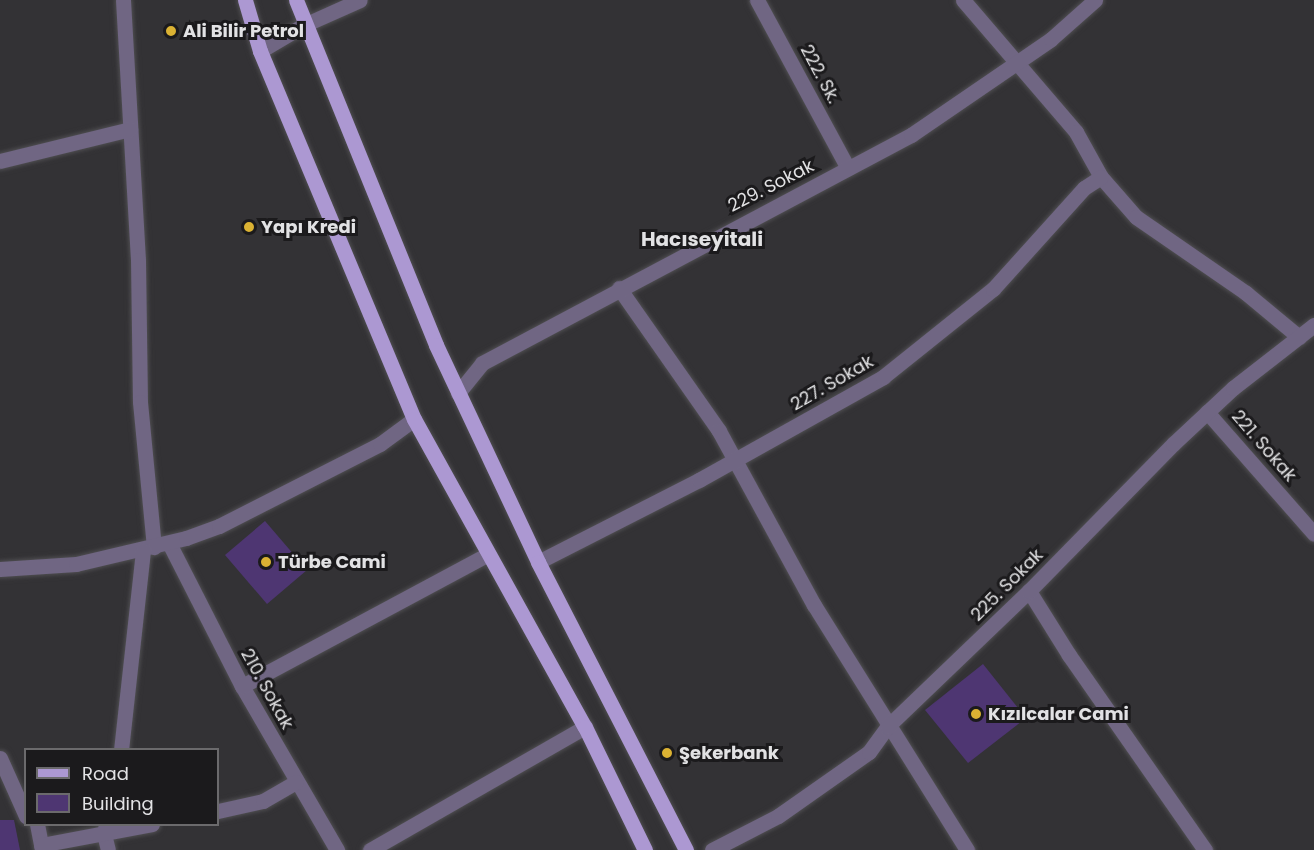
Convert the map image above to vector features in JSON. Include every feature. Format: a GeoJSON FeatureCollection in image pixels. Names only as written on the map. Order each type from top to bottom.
{"type":"FeatureCollection","features":[{"type":"Feature","properties":{"kind":"main road"},"geometry":{"type":"LineString","coordinates":[[245,0],[260,51],[414,419],[486,555],[585,727],[645,850]]}},
{"type":"Feature","properties":{"kind":"main road"},"geometry":{"type":"LineString","coordinates":[[296,0],[304,25],[458,393],[538,562],[686,850]]}},
{"type":"Feature","properties":{"kind":"street"},"geometry":{"type":"LineString","coordinates":[[121,748],[155,547],[140,402],[138,260],[123,0]]}},
{"type":"Feature","properties":{"kind":"street"},"geometry":{"type":"LineString","coordinates":[[260,51],[304,25],[360,0]]}},
{"type":"Feature","properties":{"kind":"street","name":"222. Sk."},"geometry":{"type":"LineString","coordinates":[[758,0],[848,168]]}},
{"type":"Feature","properties":{"kind":"street"},"geometry":{"type":"LineString","coordinates":[[963,0],[1019,62],[1076,132],[1101,177],[1136,217],[1246,293],[1299,337]]}},
{"type":"Feature","properties":{"kind":"street","name":"229. Sokak"},"geometry":{"type":"LineString","coordinates":[[458,393],[482,363],[619,288],[911,135],[1051,39],[1095,0]]}},
{"type":"Feature","properties":{"kind":"street"},"geometry":{"type":"LineString","coordinates":[[0,161],[130,129]]}},
{"type":"Feature","properties":{"kind":"street","name":"227. Sokak"},"geometry":{"type":"LineString","coordinates":[[538,562],[736,460],[883,377],[993,289],[1084,188],[1101,177]]}},
{"type":"Feature","properties":{"kind":"street"},"geometry":{"type":"LineString","coordinates":[[619,288],[736,460],[887,727],[967,850]]}},
{"type":"Feature","properties":{"kind":"street","name":"225. Sokak"},"geometry":{"type":"LineString","coordinates":[[712,850],[788,810],[869,752],[887,727],[1029,591],[1207,412],[1314,325]]}},
{"type":"Feature","properties":{"kind":"street","name":"221. Sokak"},"geometry":{"type":"LineString","coordinates":[[1207,412],[1314,534]]}},
{"type":"Feature","properties":{"kind":"street"},"geometry":{"type":"LineString","coordinates":[[0,569],[76,564],[155,547],[219,526],[380,444],[414,419]]}},
{"type":"Feature","properties":{"kind":"street","name":"210. Sokak"},"geometry":{"type":"LineString","coordinates":[[155,547],[242,686],[337,850]]}},
{"type":"Feature","properties":{"kind":"street"},"geometry":{"type":"LineString","coordinates":[[242,686],[486,555]]}},
{"type":"Feature","properties":{"kind":"street"},"geometry":{"type":"LineString","coordinates":[[1029,591],[1069,655],[1205,850]]}},
{"type":"Feature","properties":{"kind":"street"},"geometry":{"type":"LineString","coordinates":[[370,850],[585,727]]}},
{"type":"Feature","properties":{"kind":"street"},"geometry":{"type":"LineString","coordinates":[[0,758],[7,783],[24,813]]}},
{"type":"Feature","properties":{"kind":"street"},"geometry":{"type":"LineString","coordinates":[[219,811],[263,801],[296,782]]}},
{"type":"Feature","properties":{"kind":"street"},"geometry":{"type":"LineString","coordinates":[[37,826],[42,848],[105,829],[140,826]]}},
{"type":"Feature","properties":{"kind":"street"},"geometry":{"type":"LineString","coordinates":[[105,829],[108,850]]}},
{"type":"Feature","properties":{"kind":"building","name":"Türbe Cami"},"geometry":{"type":"Polygon","coordinates":[[[265,521],[307,570],[267,604],[225,555],[265,521]]]}},
{"type":"Feature","properties":{"kind":"building","name":"Kızılcalar Cami"},"geometry":{"type":"Polygon","coordinates":[[[983,664],[1026,718],[968,763],[925,710],[983,664]]]}},
{"type":"Feature","properties":{"kind":"building"},"geometry":{"type":"Polygon","coordinates":[[[0,820],[14,820],[20,850],[0,850],[0,820]]]}},
{"type":"Feature","properties":{"kind":"place","name":"Ali Bilir Petrol"},"geometry":{"type":"Point","coordinates":[171,31]}},
{"type":"Feature","properties":{"kind":"place","name":"Yapı Kredi"},"geometry":{"type":"Point","coordinates":[249,227]}},
{"type":"Feature","properties":{"kind":"place","name":"Türbe Cami"},"geometry":{"type":"Point","coordinates":[266,562]}},
{"type":"Feature","properties":{"kind":"place","name":"Kızılcalar Cami"},"geometry":{"type":"Point","coordinates":[976,714]}},
{"type":"Feature","properties":{"kind":"place","name":"Şekerbank"},"geometry":{"type":"Point","coordinates":[667,753]}},
{"type":"Feature","properties":{"kind":"district","name":"Hacıseyitali"},"geometry":{"type":"Point","coordinates":[702,239]}}]}
